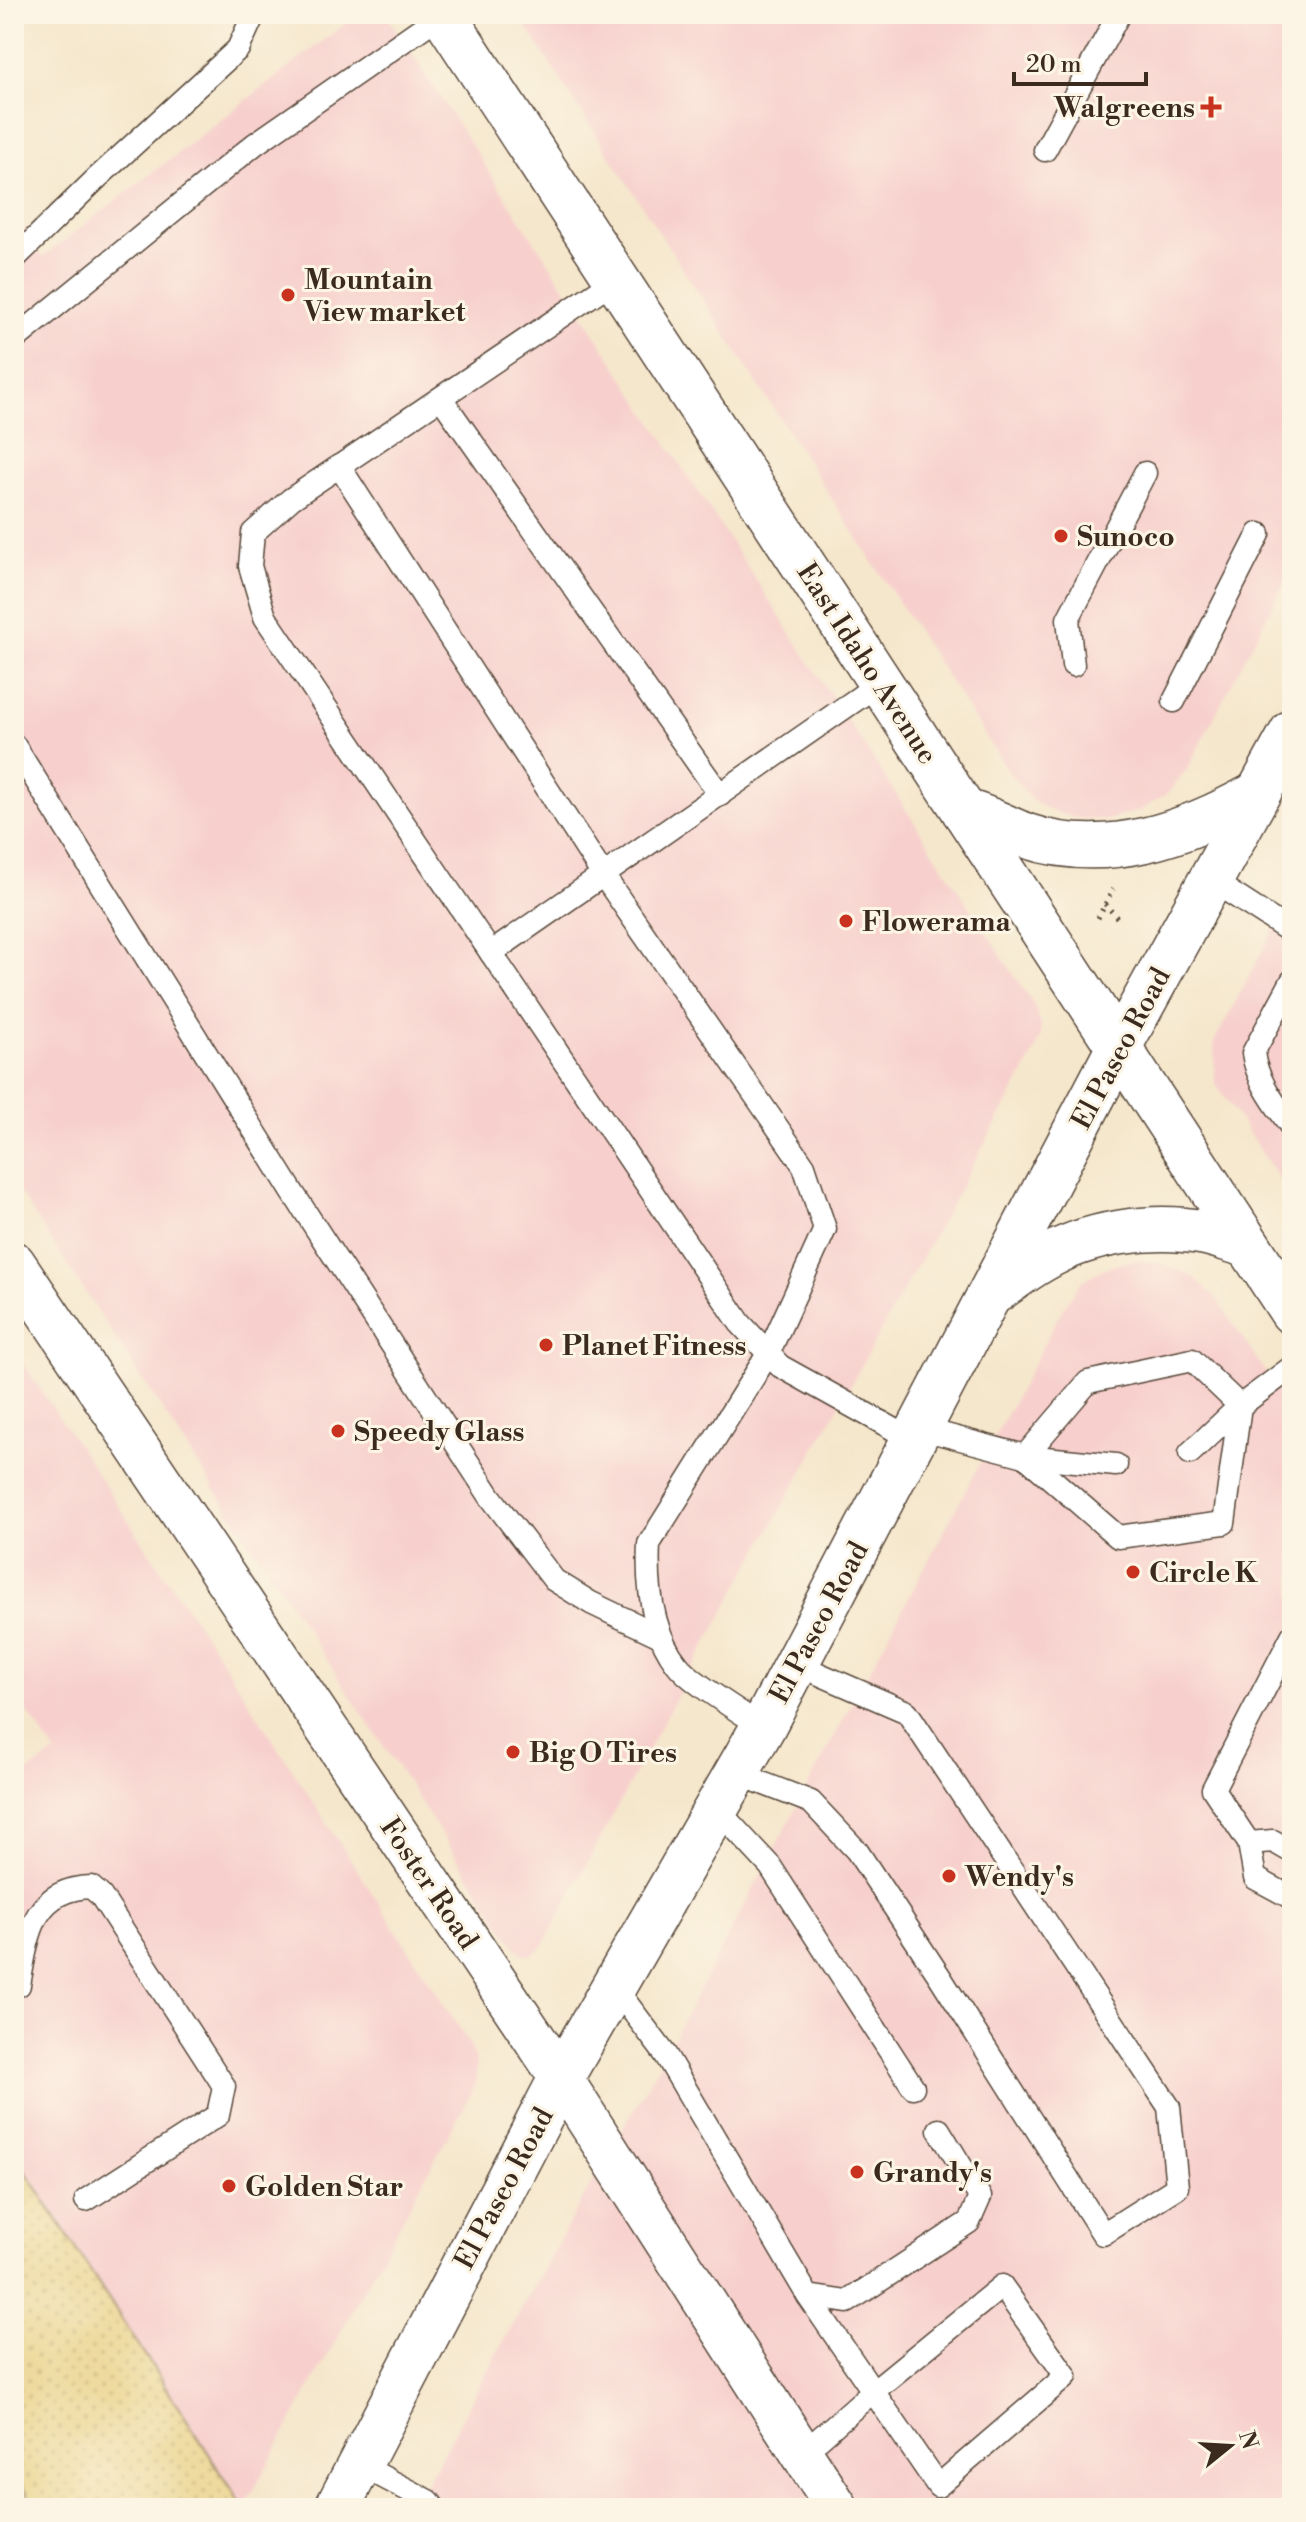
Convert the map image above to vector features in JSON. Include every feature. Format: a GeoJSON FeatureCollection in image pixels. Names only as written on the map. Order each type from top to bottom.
{"type":"FeatureCollection","features":[{"type":"Feature","properties":{"kind":"main road","name":"East Idaho Avenue"},"geometry":{"type":"LineString","coordinates":[[442,14],[1292,1312]]}},
{"type":"Feature","properties":{"kind":"main road","name":"El Paseo Road"},"geometry":{"type":"LineString","coordinates":[[337,2508],[561,2078],[763,1727],[1119,1047],[1292,732]]}},
{"type":"Feature","properties":{"kind":"main road"},"geometry":{"type":"LineString","coordinates":[[964,811],[988,817],[1026,835],[1076,846],[1101,847],[1159,837],[1225,812],[1257,794]]}},
{"type":"Feature","properties":{"kind":"main road"},"geometry":{"type":"LineString","coordinates":[[989,1296],[1042,1259],[1093,1238],[1157,1228],[1195,1232],[1248,1245]]}},
{"type":"Feature","properties":{"kind":"street","name":"Foster Road"},"geometry":{"type":"LineString","coordinates":[[14,1263],[561,2078],[837,2508]]}},
{"type":"Feature","properties":{"kind":"lane"},"geometry":{"type":"LineString","coordinates":[[14,259],[238,49],[254,14]]}},
{"type":"Feature","properties":{"kind":"lane"},"geometry":{"type":"LineString","coordinates":[[14,340],[255,144],[442,14]]}},
{"type":"Feature","properties":{"kind":"lane"},"geometry":{"type":"LineString","coordinates":[[1045,150],[1119,14]]}},
{"type":"Feature","properties":{"kind":"lane"},"geometry":{"type":"LineString","coordinates":[[616,279],[291,499],[253,533],[250,566],[265,617],[740,1323],[780,1366],[916,1434],[1025,1456],[1116,1465]]}},
{"type":"Feature","properties":{"kind":"lane"},"geometry":{"type":"LineString","coordinates":[[441,398],[720,795]]}},
{"type":"Feature","properties":{"kind":"lane"},"geometry":{"type":"LineString","coordinates":[[339,466],[603,875],[804,1166],[825,1229],[768,1354],[649,1544],[647,1579],[660,1636],[678,1666],[763,1727]]}},
{"type":"Feature","properties":{"kind":"lane"},"geometry":{"type":"LineString","coordinates":[[1073,665],[1068,619],[1145,473]]}},
{"type":"Feature","properties":{"kind":"lane"},"geometry":{"type":"LineString","coordinates":[[1174,701],[1259,534]]}},
{"type":"Feature","properties":{"kind":"lane"},"geometry":{"type":"LineString","coordinates":[[491,953],[880,683]]}},
{"type":"Feature","properties":{"kind":"lane"},"geometry":{"type":"LineString","coordinates":[[14,745],[293,1193],[490,1496],[554,1580],[591,1603],[660,1636]]}},
{"type":"Feature","properties":{"kind":"lane"},"geometry":{"type":"LineString","coordinates":[[1211,880],[1291,934]]}},
{"type":"Feature","properties":{"kind":"lane"},"geometry":{"type":"LineString","coordinates":[[1292,981],[1253,1053],[1255,1066],[1268,1093],[1292,1128]]}},
{"type":"Feature","properties":{"kind":"lane"},"geometry":{"type":"LineString","coordinates":[[1025,1456],[1088,1382],[1192,1360],[1240,1406]]}},
{"type":"Feature","properties":{"kind":"lane"},"geometry":{"type":"LineString","coordinates":[[1190,1453],[1240,1406],[1292,1367]]}},
{"type":"Feature","properties":{"kind":"lane"},"geometry":{"type":"LineString","coordinates":[[1025,1456],[1118,1537],[1224,1523],[1240,1406]]}},
{"type":"Feature","properties":{"kind":"lane"},"geometry":{"type":"LineString","coordinates":[[1292,1636],[1213,1789],[1249,1843],[1255,1878],[1292,1898]]}},
{"type":"Feature","properties":{"kind":"lane"},"geometry":{"type":"LineString","coordinates":[[726,1791],[811,1802],[857,1851],[1103,2234],[1177,2187],[1169,2107],[907,1712],[796,1664]]}},
{"type":"Feature","properties":{"kind":"lane"},"geometry":{"type":"LineString","coordinates":[[726,1791],[770,1866],[913,2087]]}},
{"type":"Feature","properties":{"kind":"lane"},"geometry":{"type":"LineString","coordinates":[[1249,1843],[1273,1841],[1292,1852]]}},
{"type":"Feature","properties":{"kind":"lane"},"geometry":{"type":"LineString","coordinates":[[19,1985],[29,1933],[42,1908],[71,1888],[91,1887],[101,1896],[224,2086],[218,2115],[86,2200]]}},
{"type":"Feature","properties":{"kind":"lane"},"geometry":{"type":"LineString","coordinates":[[613,1985],[665,2054],[808,2296],[872,2392],[938,2486],[1066,2376],[1002,2286],[872,2392],[802,2454]]}},
{"type":"Feature","properties":{"kind":"lane"},"geometry":{"type":"LineString","coordinates":[[808,2296],[847,2302],[969,2222],[980,2197],[939,2130]]}},
{"type":"Feature","properties":{"kind":"lane"},"geometry":{"type":"LineString","coordinates":[[360,2465],[429,2501],[434,2508]]}},
{"type":"Feature","properties":{"kind":"path"},"geometry":{"type":"LineString","coordinates":[[1098,918],[1115,884]]}},
{"type":"Feature","properties":{"kind":"path"},"geometry":{"type":"LineString","coordinates":[[1105,904],[1120,921]]}},
{"type":"Feature","properties":{"kind":"shaded area"},"geometry":{"type":"Polygon","coordinates":[[[358,14],[386,14],[1033,1004],[1041,1024],[1040,1038],[1027,1068],[654,1738],[542,1948],[532,1955],[525,1955],[515,1946],[14,1184],[14,215],[43,257],[358,14]]]}},
{"type":"Feature","properties":{"kind":"shaded area"},"geometry":{"type":"Polygon","coordinates":[[[518,14],[1292,14],[1292,568],[1187,769],[1168,793],[1139,811],[1107,820],[1076,818],[1048,810],[1029,797],[1008,771],[518,14]]]}},
{"type":"Feature","properties":{"kind":"shaded area"},"geometry":{"type":"Polygon","coordinates":[[[1292,896],[1292,1198],[1215,1083],[1214,1042],[1292,896]]]}},
{"type":"Feature","properties":{"kind":"shaded area"},"geometry":{"type":"Polygon","coordinates":[[[1136,1260],[1164,1264],[1194,1277],[1217,1299],[1292,1413],[1292,2508],[413,2508],[665,2054],[1063,1308],[1081,1282],[1104,1268],[1136,1260]]]}},
{"type":"Feature","properties":{"kind":"shaded area"},"geometry":{"type":"Polygon","coordinates":[[[14,1350],[213,1647],[469,2043],[476,2064],[476,2081],[471,2094],[244,2508],[14,2153],[14,1758],[25,1774],[55,1753],[14,1692],[14,1350]]]}},
{"type":"Feature","properties":{"kind":"sand"},"geometry":{"type":"Polygon","coordinates":[[[14,2153],[244,2508],[37,2508],[14,2474],[14,2153]]]}},
{"type":"Feature","properties":{"kind":"place","name":"Walgreens"},"geometry":{"type":"Point","coordinates":[1211,107]}},
{"type":"Feature","properties":{"kind":"place","name":"Mountain View market"},"geometry":{"type":"Point","coordinates":[288,295]}},
{"type":"Feature","properties":{"kind":"place","name":"Sunoco"},"geometry":{"type":"Point","coordinates":[1061,536]}},
{"type":"Feature","properties":{"kind":"place","name":"Flowerama"},"geometry":{"type":"Point","coordinates":[846,921]}},
{"type":"Feature","properties":{"kind":"place","name":"Planet Fitness"},"geometry":{"type":"Point","coordinates":[546,1345]}},
{"type":"Feature","properties":{"kind":"place","name":"Speedy Glass"},"geometry":{"type":"Point","coordinates":[338,1431]}},
{"type":"Feature","properties":{"kind":"place","name":"Circle K"},"geometry":{"type":"Point","coordinates":[1133,1572]}},
{"type":"Feature","properties":{"kind":"place","name":"Big O Tires"},"geometry":{"type":"Point","coordinates":[513,1752]}},
{"type":"Feature","properties":{"kind":"place","name":"Wendy's"},"geometry":{"type":"Point","coordinates":[949,1876]}},
{"type":"Feature","properties":{"kind":"place","name":"Grandy's"},"geometry":{"type":"Point","coordinates":[857,2172]}},
{"type":"Feature","properties":{"kind":"place","name":"Golden Star"},"geometry":{"type":"Point","coordinates":[229,2186]}}]}
